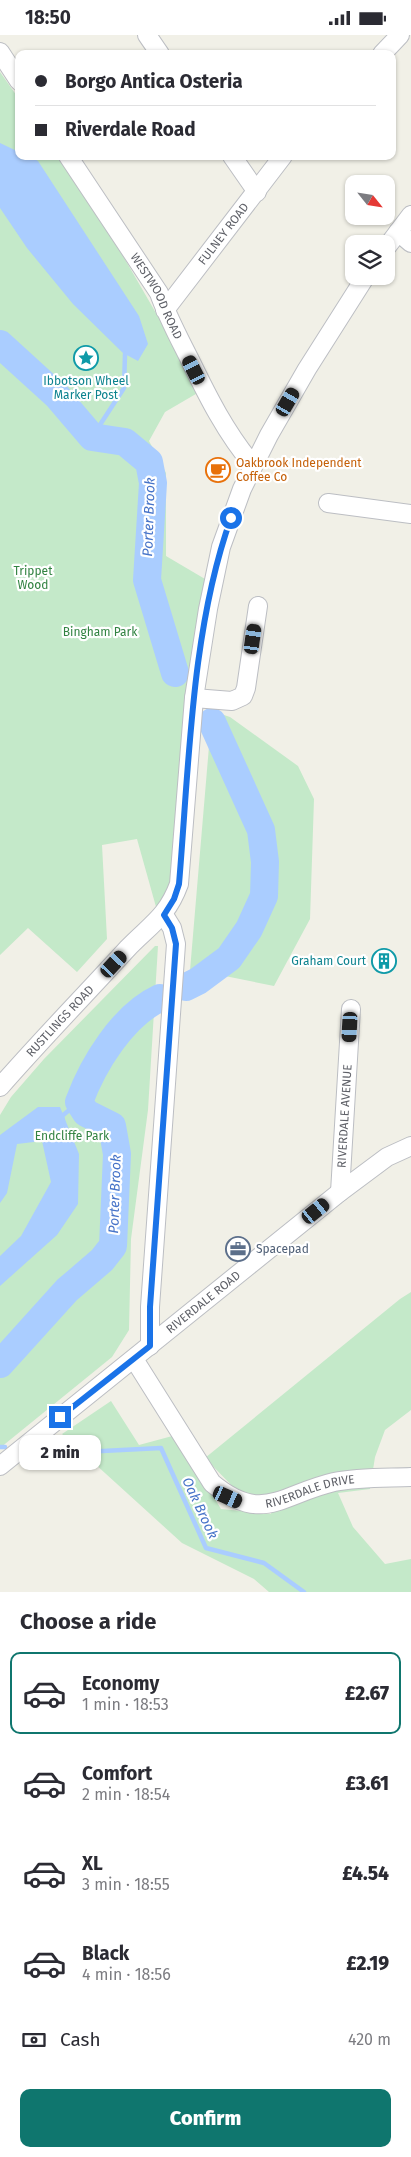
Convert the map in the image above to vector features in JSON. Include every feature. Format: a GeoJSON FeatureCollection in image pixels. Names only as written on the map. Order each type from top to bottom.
{"type":"FeatureCollection","features":[{"type":"Feature","properties":{"kind":"street"},"geometry":{"type":"LineString","coordinates":[[147,35],[157,50]]}},
{"type":"Feature","properties":{"kind":"street"},"geometry":{"type":"LineString","coordinates":[[386,50],[400,35]]}},
{"type":"Feature","properties":{"kind":"street"},"geometry":{"type":"LineString","coordinates":[[0,52],[15,75]]}},
{"type":"Feature","properties":{"kind":"street","name":"WESTWOOD ROAD"},"geometry":{"type":"LineString","coordinates":[[71,160],[158,293],[165,311],[214,408],[234,442],[253,465]]}},
{"type":"Feature","properties":{"kind":"street"},"geometry":{"type":"LineString","coordinates":[[235,160],[257,192]]}},
{"type":"Feature","properties":{"kind":"street","name":"FULNEY ROAD"},"geometry":{"type":"LineString","coordinates":[[165,311],[280,160]]}},
{"type":"Feature","properties":{"kind":"street"},"geometry":{"type":"LineString","coordinates":[[404,238],[411,215]]}},
{"type":"Feature","properties":{"kind":"street"},"geometry":{"type":"LineString","coordinates":[[150,1346],[150,1307],[176,944],[172,928],[164,915],[174,899],[179,884],[194,698],[208,609],[221,547],[242,489],[253,465],[307,369],[360,285]]}},
{"type":"Feature","properties":{"kind":"street"},"geometry":{"type":"LineString","coordinates":[[328,503],[411,514]]}},
{"type":"Feature","properties":{"kind":"street"},"geometry":{"type":"LineString","coordinates":[[194,698],[232,701],[243,696],[258,606]]}},
{"type":"Feature","properties":{"kind":"street","name":"RUSTLINGS ROAD"},"geometry":{"type":"LineString","coordinates":[[0,1087],[137,938],[164,915]]}},
{"type":"Feature","properties":{"kind":"street","name":"RIVERDALE AVENUE"},"geometry":{"type":"LineString","coordinates":[[340,1193],[351,1009]]}},
{"type":"Feature","properties":{"kind":"street","name":"RIVERDALE ROAD"},"geometry":{"type":"LineString","coordinates":[[0,1466],[340,1193],[387,1157],[411,1146]]}},
{"type":"Feature","properties":{"kind":"street","name":"RIVERDALE DRIVE"},"geometry":{"type":"LineString","coordinates":[[134,1359],[212,1483],[228,1497],[242,1503],[258,1505],[273,1503],[335,1482],[411,1477]]}},
{"type":"Feature","properties":{"kind":"green space","name":"Bingham Park"},"geometry":{"type":"Polygon","coordinates":[[[0,72],[15,93],[15,160],[62,160],[93,204],[201,391],[165,412],[149,441],[166,473],[166,556],[205,579],[176,885],[158,914],[137,839],[102,845],[107,939],[77,972],[28,928],[0,955],[0,72]]]}},
{"type":"Feature","properties":{"kind":"green space"},"geometry":{"type":"Polygon","coordinates":[[[212,711],[230,717],[298,766],[314,799],[310,919],[274,986],[220,975],[188,994],[212,711]]]}},
{"type":"Feature","properties":{"kind":"green space","name":"Endcliffe Park"},"geometry":{"type":"Polygon","coordinates":[[[155,946],[158,946],[148,1110],[131,1239],[129,1330],[112,1357],[0,1448],[0,1115],[11,1097],[44,1059],[155,946]]]}},
{"type":"Feature","properties":{"kind":"green space"},"geometry":{"type":"Polygon","coordinates":[[[411,1292],[411,1410],[385,1430],[375,1457],[370,1489],[338,1493],[353,1527],[385,1564],[411,1559],[411,1592],[269,1592],[254,1579],[182,1543],[62,1434],[111,1401],[139,1445],[176,1435],[221,1509],[271,1514],[270,1498],[239,1493],[205,1458],[411,1292]]]}},
{"type":"Feature","properties":{"kind":"water"},"geometry":{"type":"Polygon","coordinates":[[[0,143],[15,150],[15,160],[38,161],[139,316],[148,344],[138,361],[123,353],[73,304],[27,248],[0,208],[0,143]]]}},
{"type":"Feature","properties":{"kind":"water"},"geometry":{"type":"Polygon","coordinates":[[[38,1107],[60,1107],[79,1154],[78,1204],[57,1235],[0,1286],[0,1256],[21,1236],[51,1182],[42,1141],[17,1144],[7,1193],[0,1203],[0,1135],[38,1107]]]}},
{"type":"Feature","properties":{"kind":"waterway","name":"Porter Brook"},"geometry":{"type":"LineString","coordinates":[[0,344],[57,396],[92,437],[125,442],[149,462],[153,483],[147,580],[175,673]]}},
{"type":"Feature","properties":{"kind":"waterway"},"geometry":{"type":"LineString","coordinates":[[92,437],[124,388],[125,354]]}},
{"type":"Feature","properties":{"kind":"waterway","name":"Porter Brook"},"geometry":{"type":"LineString","coordinates":[[186,987],[198,981],[229,958],[249,929],[264,896],[265,862],[261,830],[212,722]]}},
{"type":"Feature","properties":{"kind":"waterway","name":"Porter Brook"},"geometry":{"type":"LineString","coordinates":[[0,1364],[67,1290],[102,1260],[113,1246],[117,1154],[112,1126],[86,1113],[79,1102],[92,1072],[111,1042],[134,1016],[160,998]]}},
{"type":"Feature","properties":{"kind":"waterway"},"geometry":{"type":"LineString","coordinates":[[63,1121],[62,1116],[79,1102]]}},
{"type":"Feature","properties":{"kind":"waterway","name":"Oak Brook"},"geometry":{"type":"LineString","coordinates":[[0,1447],[5,1447]]}},
{"type":"Feature","properties":{"kind":"waterway","name":"Oak Brook"},"geometry":{"type":"LineString","coordinates":[[83,1452],[161,1448],[206,1548],[264,1563],[304,1592]]}},
{"type":"Feature","properties":{"kind":"place","name":"Ibbotson Wheel Marker Post"},"geometry":{"type":"Point","coordinates":[86,358]}},
{"type":"Feature","properties":{"kind":"place","name":"Oakbrook Independent Coffee Co"},"geometry":{"type":"Point","coordinates":[218,470]}},
{"type":"Feature","properties":{"kind":"place","name":"Graham Court"},"geometry":{"type":"Point","coordinates":[384,961]}},
{"type":"Feature","properties":{"kind":"place","name":"Spacepad"},"geometry":{"type":"Point","coordinates":[238,1249]}},
{"type":"Feature","properties":{"kind":"route"},"geometry":{"type":"LineString","coordinates":[[60,1417],[150,1346],[150,1307],[176,944],[172,928],[164,915],[174,899],[179,884],[196,683],[216,565],[231,518]]}},
{"type":"Feature","properties":{"kind":"park label","name":"Trippet Wood"},"geometry":{"type":"Point","coordinates":[33,578]}}]}
